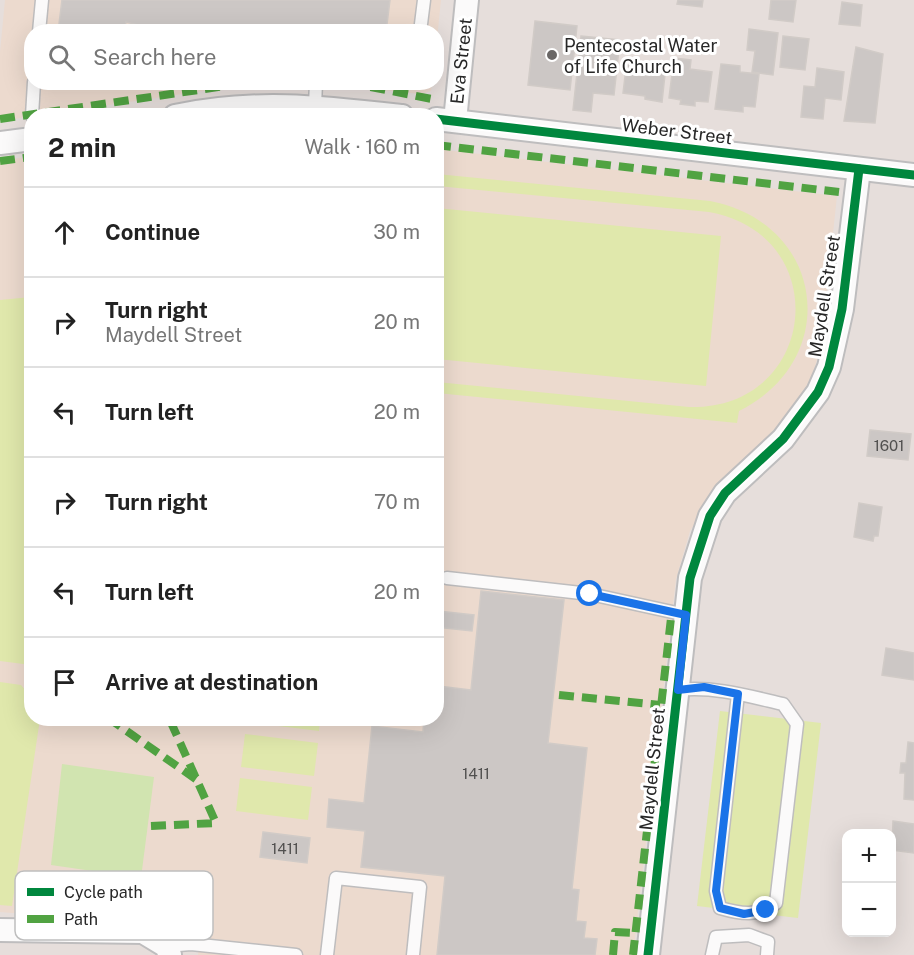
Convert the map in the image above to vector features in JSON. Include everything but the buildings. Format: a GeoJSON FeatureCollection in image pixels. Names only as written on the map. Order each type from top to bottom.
{"type":"FeatureCollection","features":[{"type":"Feature","properties":{"kind":"street","name":"Eva Street"},"geometry":{"type":"LineString","coordinates":[[446,120],[467,0]]}},
{"type":"Feature","properties":{"kind":"street"},"geometry":{"type":"LineString","coordinates":[[210,108],[219,106],[246,108]]}},
{"type":"Feature","properties":{"kind":"street"},"geometry":{"type":"LineString","coordinates":[[294,108],[315,106],[332,108]]}},
{"type":"Feature","properties":{"kind":"street","name":"Weber Street"},"geometry":{"type":"LineString","coordinates":[[446,120],[914,175]]}},
{"type":"Feature","properties":{"kind":"street"},"geometry":{"type":"LineString","coordinates":[[0,143],[24,140]]}},
{"type":"Feature","properties":{"kind":"street","name":"Maydell Street"},"geometry":{"type":"LineString","coordinates":[[648,955],[690,578],[710,516],[725,493],[783,439],[818,392],[830,367],[842,309],[859,169]]}},
{"type":"Feature","properties":{"kind":"street"},"geometry":{"type":"LineString","coordinates":[[154,940],[168,951]]}},
{"type":"Feature","properties":{"kind":"lane"},"geometry":{"type":"LineString","coordinates":[[40,24],[42,0]]}},
{"type":"Feature","properties":{"kind":"lane"},"geometry":{"type":"LineString","coordinates":[[421,24],[424,0]]}},
{"type":"Feature","properties":{"kind":"lane"},"geometry":{"type":"LineString","coordinates":[[32,108],[34,90]]}},
{"type":"Feature","properties":{"kind":"lane"},"geometry":{"type":"LineString","coordinates":[[315,106],[316,90]]}},
{"type":"Feature","properties":{"kind":"lane"},"geometry":{"type":"LineString","coordinates":[[447,578],[590,594],[686,615]]}},
{"type":"Feature","properties":{"kind":"lane"},"geometry":{"type":"LineString","coordinates":[[678,690],[704,687],[738,694],[783,704],[797,724],[776,903],[766,910],[744,914],[720,908],[716,891],[738,694]]}},
{"type":"Feature","properties":{"kind":"lane"},"geometry":{"type":"LineString","coordinates":[[327,955],[336,878],[420,887],[412,955]]}},
{"type":"Feature","properties":{"kind":"lane"},"geometry":{"type":"LineString","coordinates":[[712,955],[716,937],[748,935],[768,942],[767,955]]}},
{"type":"Feature","properties":{"kind":"lane"},"geometry":{"type":"LineString","coordinates":[[168,951],[191,944],[296,955]]}},
{"type":"Feature","properties":{"kind":"shaded area"},"geometry":{"type":"Polygon","coordinates":[[[5,0],[441,0],[439,24],[24,24],[24,90],[210,90],[88,108],[24,108],[24,117],[0,121],[0,52],[5,0]]]}},
{"type":"Feature","properties":{"kind":"shaded area"},"geometry":{"type":"Polygon","coordinates":[[[381,90],[431,90],[421,94],[381,90]]]}},
{"type":"Feature","properties":{"kind":"shaded area"},"geometry":{"type":"Polygon","coordinates":[[[444,150],[837,196],[821,345],[811,381],[796,409],[708,501],[690,531],[676,579],[633,955],[198,955],[199,940],[213,940],[213,871],[15,871],[15,913],[0,912],[0,160],[24,158],[24,726],[444,726],[444,150]]]}},
{"type":"Feature","properties":{"kind":"green space"},"geometry":{"type":"Polygon","coordinates":[[[444,175],[710,201],[749,214],[778,236],[797,263],[807,295],[806,328],[795,359],[772,388],[739,411],[737,423],[444,394],[444,383],[689,407],[732,400],[764,381],[786,353],[795,319],[792,285],[778,253],[750,227],[709,212],[444,187],[444,175]]]}},
{"type":"Feature","properties":{"kind":"green space"},"geometry":{"type":"Polygon","coordinates":[[[444,209],[721,236],[706,386],[444,360],[444,209]]]}},
{"type":"Feature","properties":{"kind":"green space"},"geometry":{"type":"Polygon","coordinates":[[[24,298],[24,664],[0,661],[0,300],[24,298]]]}},
{"type":"Feature","properties":{"kind":"green space"},"geometry":{"type":"Polygon","coordinates":[[[0,682],[21,685],[24,689],[24,726],[39,726],[17,871],[15,871],[12,906],[0,905],[0,682]]]}},
{"type":"Feature","properties":{"kind":"green space"},"geometry":{"type":"Polygon","coordinates":[[[720,711],[821,723],[798,918],[697,906],[720,711]]]}},
{"type":"Feature","properties":{"kind":"green space"},"geometry":{"type":"Polygon","coordinates":[[[278,726],[319,726],[319,731],[278,726]]]}},
{"type":"Feature","properties":{"kind":"green space"},"geometry":{"type":"Polygon","coordinates":[[[245,734],[318,743],[314,776],[241,767],[245,734]]]}},
{"type":"Feature","properties":{"kind":"green space"},"geometry":{"type":"Polygon","coordinates":[[[62,764],[154,777],[142,871],[93,871],[51,865],[62,764]]]}},
{"type":"Feature","properties":{"kind":"green space"},"geometry":{"type":"Polygon","coordinates":[[[240,778],[312,787],[308,820],[236,811],[240,778]]]}},
{"type":"Feature","properties":{"kind":"marked path"},"geometry":{"type":"LineString","coordinates":[[75,108],[198,90]]}},
{"type":"Feature","properties":{"kind":"marked path"},"geometry":{"type":"LineString","coordinates":[[386,90],[432,99]]}},
{"type":"Feature","properties":{"kind":"marked path"},"geometry":{"type":"LineString","coordinates":[[0,119],[24,115]]}},
{"type":"Feature","properties":{"kind":"marked path"},"geometry":{"type":"LineString","coordinates":[[444,146],[839,192]]}},
{"type":"Feature","properties":{"kind":"marked path"},"geometry":{"type":"LineString","coordinates":[[0,161],[24,158]]}},
{"type":"Feature","properties":{"kind":"marked path"},"geometry":{"type":"LineString","coordinates":[[633,955],[671,618]]}},
{"type":"Feature","properties":{"kind":"marked path"},"geometry":{"type":"LineString","coordinates":[[559,695],[660,705]]}},
{"type":"Feature","properties":{"kind":"marked path"},"geometry":{"type":"LineString","coordinates":[[119,726],[197,780]]}},
{"type":"Feature","properties":{"kind":"marked path"},"geometry":{"type":"LineString","coordinates":[[151,826],[216,823],[173,726]]}},
{"type":"Feature","properties":{"kind":"marked path"},"geometry":{"type":"LineString","coordinates":[[613,955],[615,932],[636,933]]}},
{"type":"Feature","properties":{"kind":"cycle path"},"geometry":{"type":"LineString","coordinates":[[444,120],[914,175]]}},
{"type":"Feature","properties":{"kind":"cycle path"},"geometry":{"type":"LineString","coordinates":[[648,955],[690,578],[710,516],[725,493],[783,439],[818,392],[829,367],[842,309],[859,169]]}},
{"type":"Feature","properties":{"kind":"place","name":"Pentecostal Water of Life Church"},"geometry":{"type":"Point","coordinates":[552,55]}},
{"type":"Feature","properties":{"kind":"route"},"geometry":{"type":"LineString","coordinates":[[590,594],[686,615],[678,690],[704,687],[738,694],[716,891],[720,908],[744,914],[766,910]]}}]}
